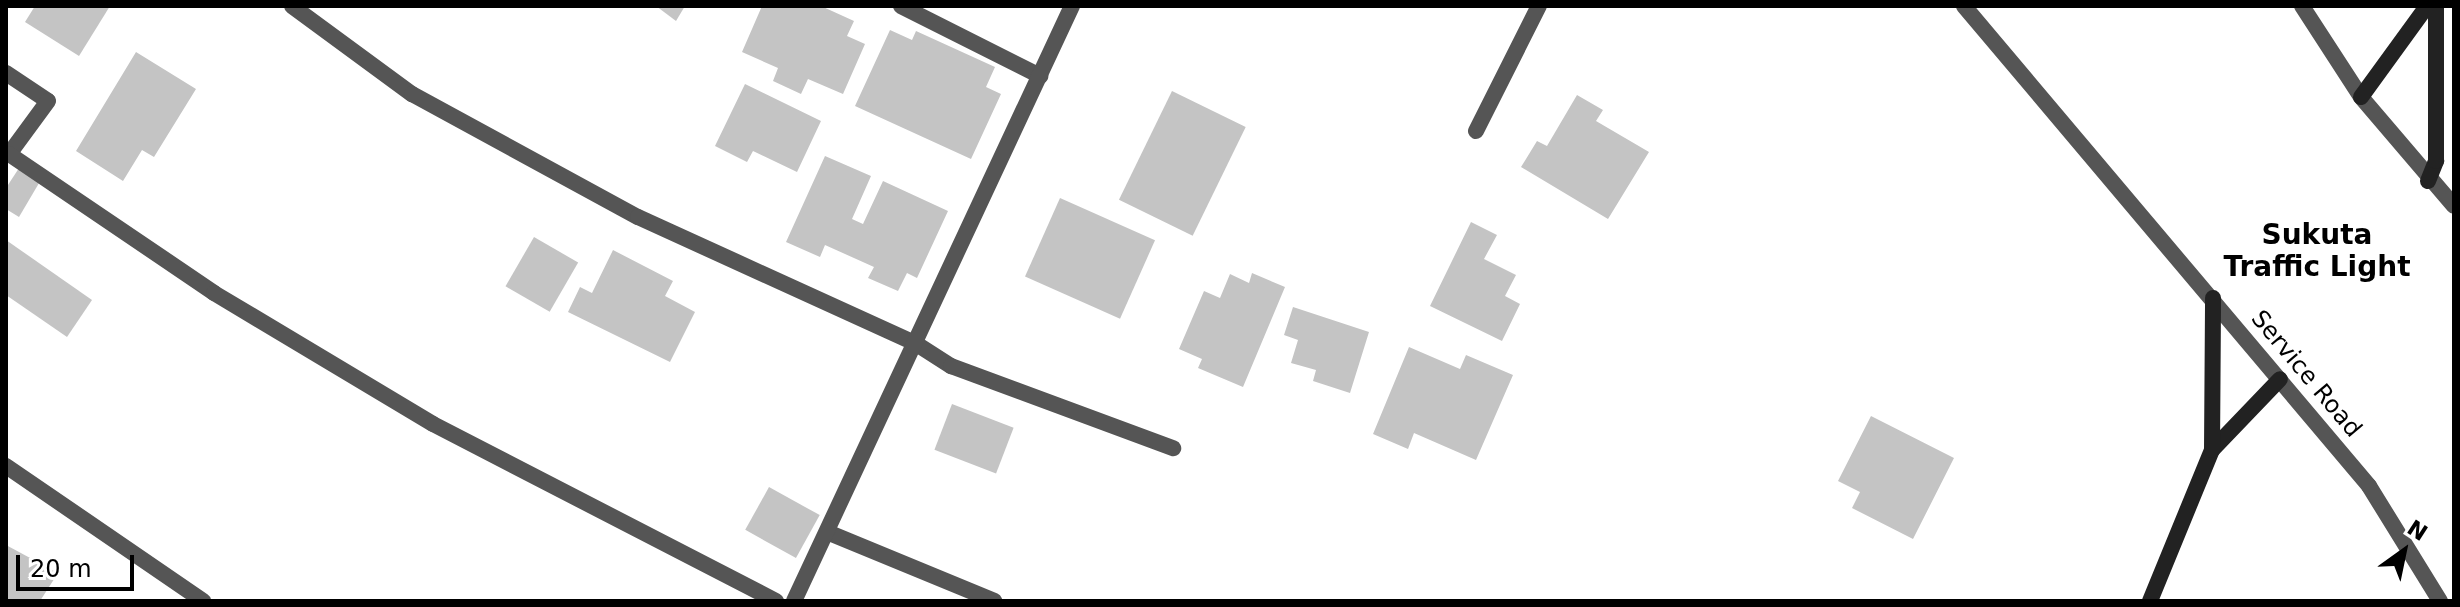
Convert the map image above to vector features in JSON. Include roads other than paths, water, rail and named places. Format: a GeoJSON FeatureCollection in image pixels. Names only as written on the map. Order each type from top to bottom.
{"type":"FeatureCollection","features":[{"type":"Feature","properties":{"kind":"street"},"geometry":{"type":"LineString","coordinates":[[292,6],[412,94],[585,188],[915,343],[951,366],[1173,448]]}},
{"type":"Feature","properties":{"kind":"street"},"geometry":{"type":"LineString","coordinates":[[901,6],[1040,76]]}},
{"type":"Feature","properties":{"kind":"street"},"geometry":{"type":"LineString","coordinates":[[794,601],[1072,6]]}},
{"type":"Feature","properties":{"kind":"street"},"geometry":{"type":"LineString","coordinates":[[1476,131],[1539,6]]}},
{"type":"Feature","properties":{"kind":"street","name":"Service Road"},"geometry":{"type":"LineString","coordinates":[[1964,6],[2369,486],[2440,601]]}},
{"type":"Feature","properties":{"kind":"street"},"geometry":{"type":"LineString","coordinates":[[2302,6],[2361,97],[2428,181],[2454,206]]}},
{"type":"Feature","properties":{"kind":"street"},"geometry":{"type":"LineString","coordinates":[[2361,97],[2427,6]]}},
{"type":"Feature","properties":{"kind":"street"},"geometry":{"type":"LineString","coordinates":[[2428,181],[2436,161],[2436,6]]}},
{"type":"Feature","properties":{"kind":"street"},"geometry":{"type":"LineString","coordinates":[[6,73],[48,101],[7,156],[214,293],[433,424],[776,601]]}},
{"type":"Feature","properties":{"kind":"street"},"geometry":{"type":"LineString","coordinates":[[2212,450],[2213,298]]}},
{"type":"Feature","properties":{"kind":"street"},"geometry":{"type":"LineString","coordinates":[[2150,601],[2212,450],[2280,379]]}},
{"type":"Feature","properties":{"kind":"street"},"geometry":{"type":"LineString","coordinates":[[6,466],[203,601]]}},
{"type":"Feature","properties":{"kind":"street"},"geometry":{"type":"LineString","coordinates":[[827,532],[994,601]]}},
{"type":"Feature","properties":{"kind":"district","name":"Sukuta Traffic Light"},"geometry":{"type":"Point","coordinates":[2317,251]}}]}
